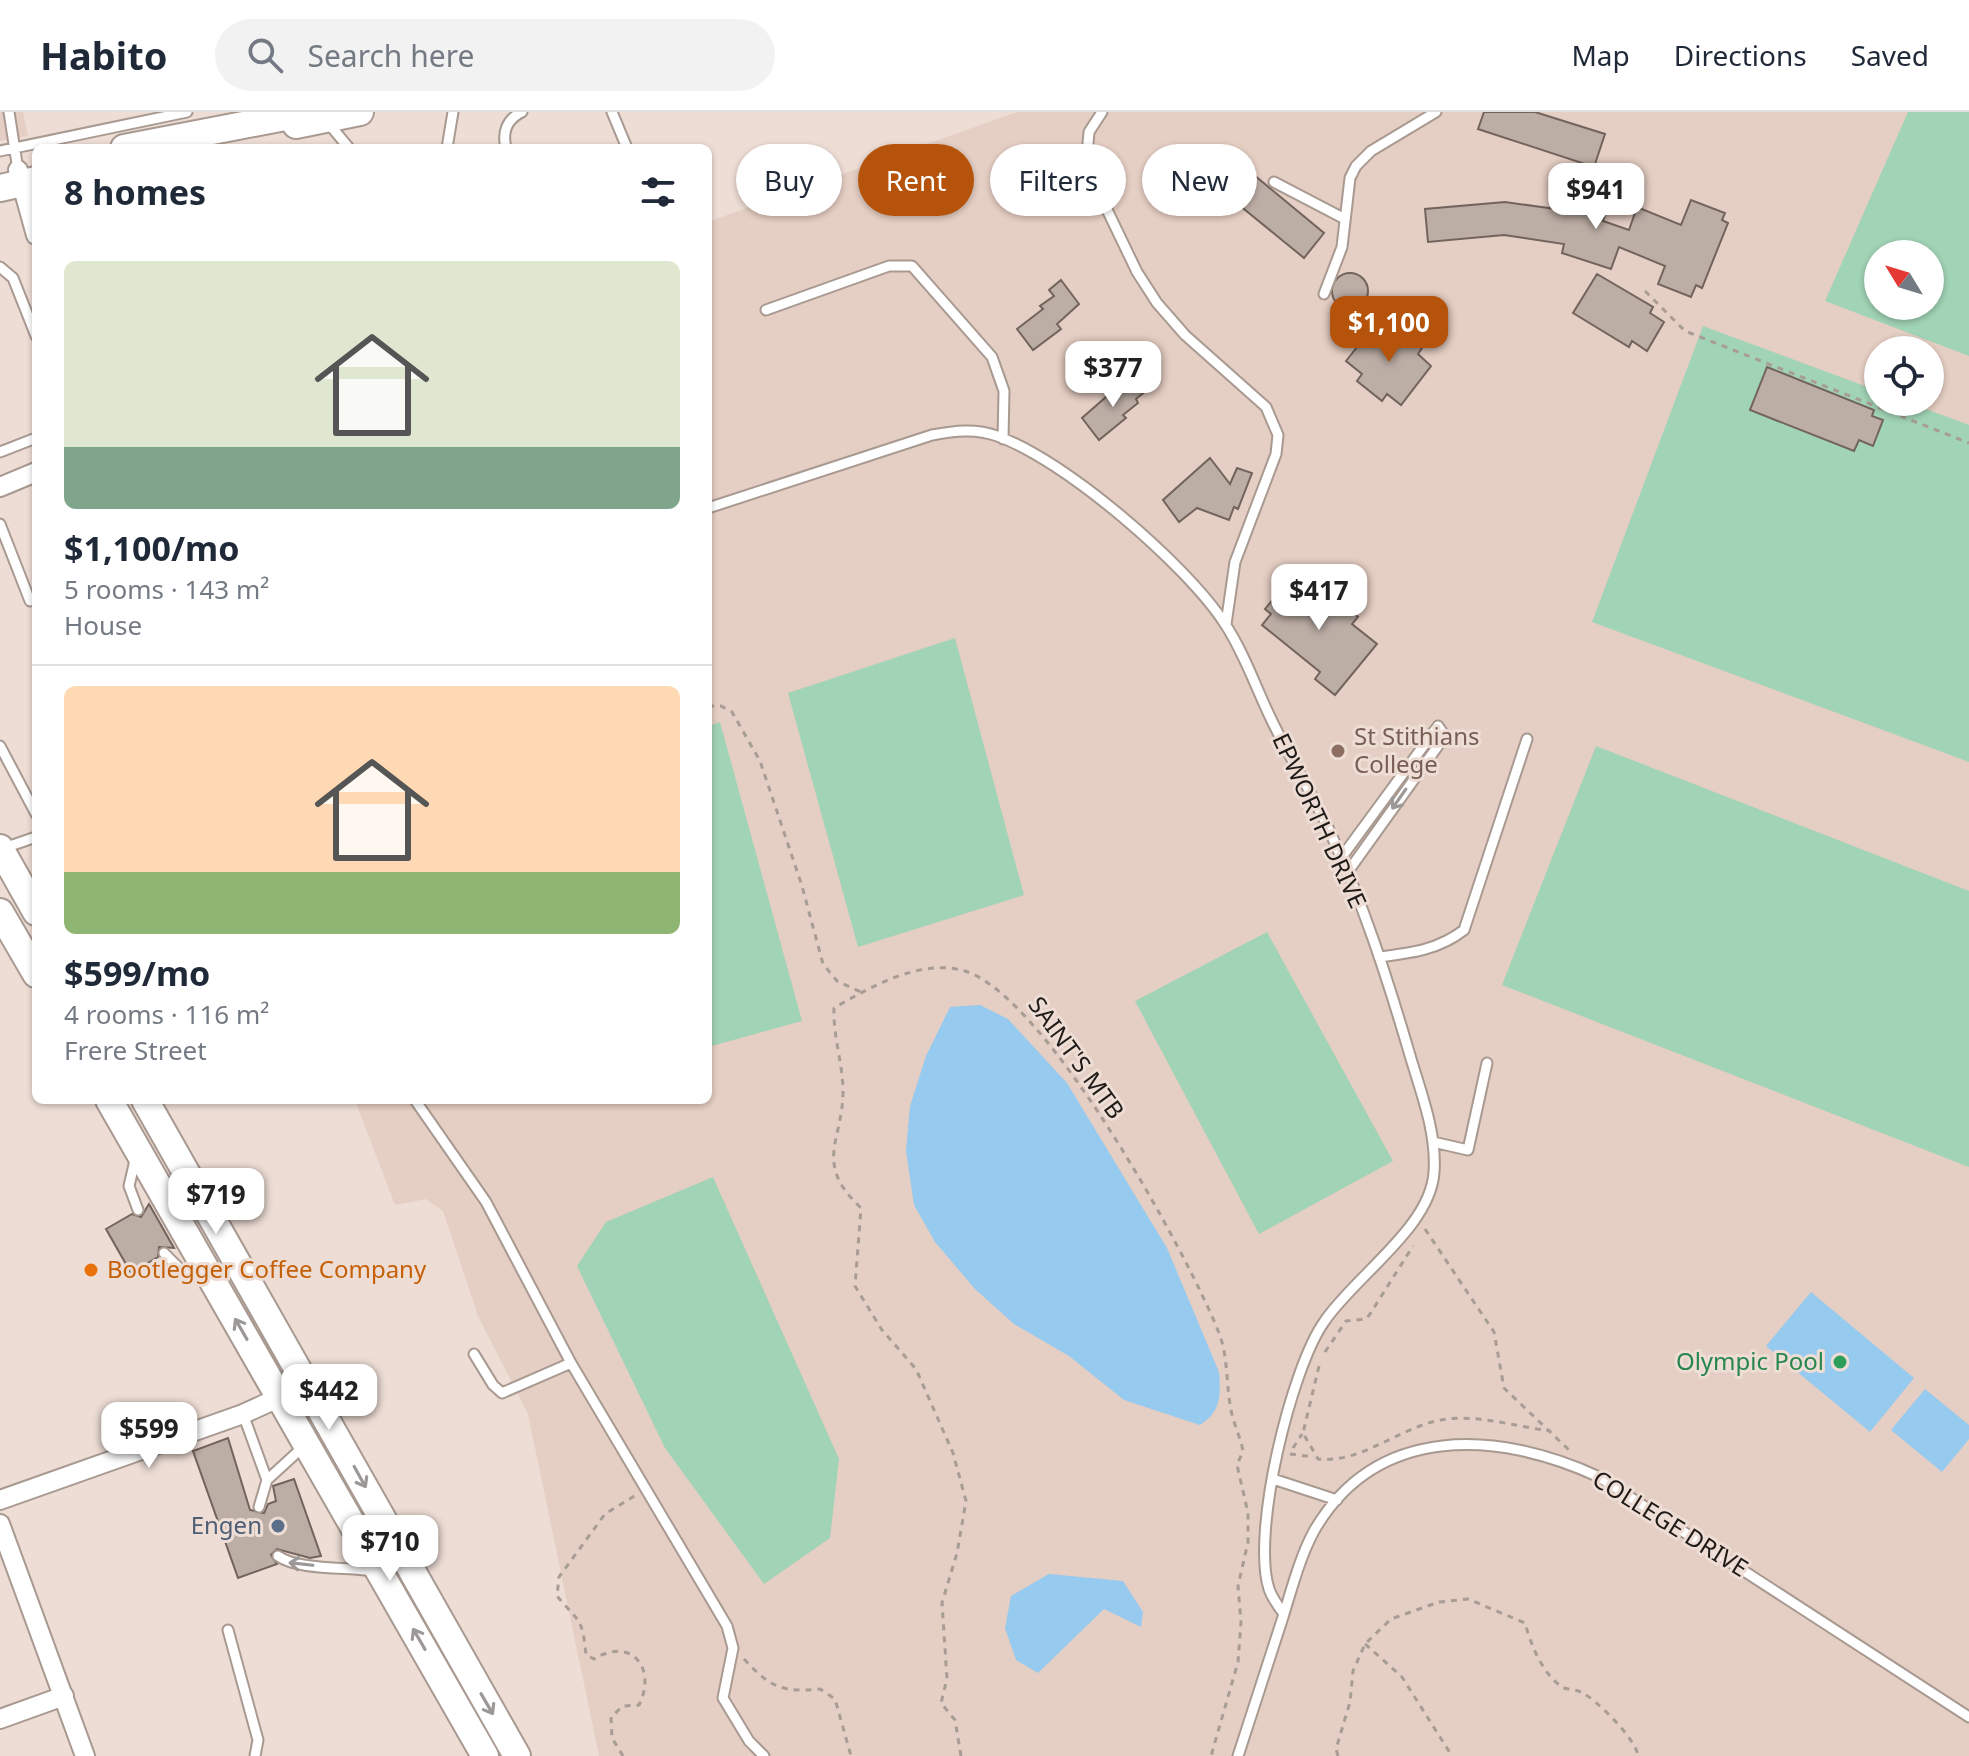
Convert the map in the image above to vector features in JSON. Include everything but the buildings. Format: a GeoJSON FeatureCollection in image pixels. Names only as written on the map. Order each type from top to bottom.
{"type":"FeatureCollection","features":[{"type":"Feature","properties":{"kind":"main road"},"geometry":{"type":"LineString","coordinates":[[141,144],[256,117],[360,112]]}},
{"type":"Feature","properties":{"kind":"main road"},"geometry":{"type":"LineString","coordinates":[[198,144],[318,114]]}},
{"type":"Feature","properties":{"kind":"main road"},"geometry":{"type":"LineString","coordinates":[[0,849],[32,905]]}},
{"type":"Feature","properties":{"kind":"main road"},"geometry":{"type":"LineString","coordinates":[[2,921],[32,968]]}},
{"type":"Feature","properties":{"kind":"main road"},"geometry":{"type":"LineString","coordinates":[[111,1104],[485,1756]]}},
{"type":"Feature","properties":{"kind":"main road"},"geometry":{"type":"LineString","coordinates":[[147,1104],[309,1384],[517,1756]]}},
{"type":"Feature","properties":{"kind":"street"},"geometry":{"type":"LineString","coordinates":[[16,170],[32,222]]}},
{"type":"Feature","properties":{"kind":"street"},"geometry":{"type":"LineString","coordinates":[[0,487],[32,474]]}},
{"type":"Feature","properties":{"kind":"street"},"geometry":{"type":"LineString","coordinates":[[0,1500],[243,1414],[309,1384]]}},
{"type":"Feature","properties":{"kind":"street"},"geometry":{"type":"LineString","coordinates":[[0,1524],[85,1756]]}},
{"type":"Feature","properties":{"kind":"street"},"geometry":{"type":"LineString","coordinates":[[0,1719],[64,1696]]}},
{"type":"Feature","properties":{"kind":"lane"},"geometry":{"type":"LineString","coordinates":[[9,112],[16,170]]}},
{"type":"Feature","properties":{"kind":"lane"},"geometry":{"type":"LineString","coordinates":[[93,144],[187,112]]}},
{"type":"Feature","properties":{"kind":"lane"},"geometry":{"type":"LineString","coordinates":[[448,144],[453,112]]}},
{"type":"Feature","properties":{"kind":"lane"},"geometry":{"type":"LineString","coordinates":[[505,144],[504,133],[508,124],[522,112]]}},
{"type":"Feature","properties":{"kind":"lane"},"geometry":{"type":"LineString","coordinates":[[612,112],[625,144]]}},
{"type":"Feature","properties":{"kind":"lane"},"geometry":{"type":"LineString","coordinates":[[1102,112],[1089,132],[1086,166],[1137,272],[1157,303],[1185,335],[1266,407],[1278,435],[1276,454],[1235,562],[1226,624]]}},
{"type":"Feature","properties":{"kind":"lane"},"geometry":{"type":"LineString","coordinates":[[1324,294],[1342,247],[1343,218],[1350,178],[1356,166],[1371,151],[1436,112]]}},
{"type":"Feature","properties":{"kind":"lane"},"geometry":{"type":"LineString","coordinates":[[318,114],[345,144]]}},
{"type":"Feature","properties":{"kind":"lane"},"geometry":{"type":"LineString","coordinates":[[1274,182],[1343,218]]}},
{"type":"Feature","properties":{"kind":"lane"},"geometry":{"type":"LineString","coordinates":[[766,310],[889,266],[912,266],[992,357],[1004,391],[1003,439]]}},
{"type":"Feature","properties":{"kind":"lane"},"geometry":{"type":"LineString","coordinates":[[0,267],[13,278],[32,326]]}},
{"type":"Feature","properties":{"kind":"lane","name":"EPWORTH DRIVE"},"geometry":{"type":"LineString","coordinates":[[712,507],[932,435],[964,430],[1003,439],[1045,462],[1131,524],[1176,565],[1226,624],[1347,873],[1379,957],[1433,1142],[1434,1173],[1430,1197],[1416,1219],[1333,1309],[1312,1343],[1293,1394],[1273,1479],[1267,1525],[1267,1580],[1273,1599],[1284,1614]]}},
{"type":"Feature","properties":{"kind":"lane"},"geometry":{"type":"LineString","coordinates":[[0,452],[32,440]]}},
{"type":"Feature","properties":{"kind":"lane"},"geometry":{"type":"LineString","coordinates":[[0,524],[30,601]]}},
{"type":"Feature","properties":{"kind":"lane"},"geometry":{"type":"LineString","coordinates":[[1341,858],[1438,726],[1445,736],[1347,873]]}},
{"type":"Feature","properties":{"kind":"lane"},"geometry":{"type":"LineString","coordinates":[[1379,957],[1422,951],[1447,943],[1464,930],[1527,739]]}},
{"type":"Feature","properties":{"kind":"lane"},"geometry":{"type":"LineString","coordinates":[[0,746],[32,806]]}},
{"type":"Feature","properties":{"kind":"lane"},"geometry":{"type":"LineString","coordinates":[[0,849],[32,838]]}},
{"type":"Feature","properties":{"kind":"lane"},"geometry":{"type":"LineString","coordinates":[[1433,1142],[1468,1150],[1487,1063]]}},
{"type":"Feature","properties":{"kind":"lane"},"geometry":{"type":"LineString","coordinates":[[418,1104],[486,1202],[571,1363],[727,1626],[733,1648],[723,1698],[749,1741],[764,1756]]}},
{"type":"Feature","properties":{"kind":"lane"},"geometry":{"type":"LineString","coordinates":[[138,1150],[129,1186],[138,1210]]}},
{"type":"Feature","properties":{"kind":"lane"},"geometry":{"type":"LineString","coordinates":[[164,1253],[182,1271],[209,1273]]}},
{"type":"Feature","properties":{"kind":"lane"},"geometry":{"type":"LineString","coordinates":[[474,1354],[493,1385],[502,1393],[571,1363]]}},
{"type":"Feature","properties":{"kind":"lane"},"geometry":{"type":"LineString","coordinates":[[243,1414],[267,1480]]}},
{"type":"Feature","properties":{"kind":"lane"},"geometry":{"type":"LineString","coordinates":[[259,1507],[267,1480],[306,1443]]}},
{"type":"Feature","properties":{"kind":"lane","name":"COLLEGE DRIVE"},"geometry":{"type":"LineString","coordinates":[[1238,1756],[1306,1547],[1337,1500],[1367,1473],[1386,1461],[1434,1446],[1499,1446],[1580,1468],[1618,1488],[1969,1717]]}},
{"type":"Feature","properties":{"kind":"lane"},"geometry":{"type":"LineString","coordinates":[[1273,1479],[1337,1500]]}},
{"type":"Feature","properties":{"kind":"lane"},"geometry":{"type":"LineString","coordinates":[[278,1556],[300,1567],[338,1565],[381,1572]]}},
{"type":"Feature","properties":{"kind":"lane"},"geometry":{"type":"LineString","coordinates":[[228,1630],[258,1740],[255,1756]]}},
{"type":"Feature","properties":{"kind":"path"},"geometry":{"type":"LineString","coordinates":[[1645,291],[1685,331],[1969,443]]}},
{"type":"Feature","properties":{"kind":"path"},"geometry":{"type":"LineString","coordinates":[[712,706],[721,706],[732,712],[760,761],[802,886],[823,964],[837,981],[861,992]]}},
{"type":"Feature","properties":{"kind":"path","name":"SAINT'S MTB"},"geometry":{"type":"LineString","coordinates":[[961,1756],[955,1720],[941,1703],[947,1679],[942,1603],[957,1553],[966,1501],[953,1453],[916,1369],[882,1330],[855,1286],[855,1264],[862,1234],[861,1208],[843,1191],[832,1146],[843,1092],[834,1008],[894,977],[963,970],[992,984],[1019,1007],[1062,1062],[1124,1156],[1198,1288],[1220,1336],[1229,1376],[1231,1410],[1243,1451],[1237,1465],[1248,1513],[1248,1542],[1238,1586],[1238,1662],[1211,1756]]}},
{"type":"Feature","properties":{"kind":"path"},"geometry":{"type":"LineString","coordinates":[[1323,1354],[1346,1321],[1366,1319],[1425,1229],[1494,1332],[1504,1388],[1551,1431],[1580,1468]]}},
{"type":"Feature","properties":{"kind":"path"},"geometry":{"type":"LineString","coordinates":[[1320,1364],[1303,1433],[1289,1454],[1323,1459],[1347,1455],[1447,1419],[1486,1420],[1551,1431]]}},
{"type":"Feature","properties":{"kind":"path"},"geometry":{"type":"LineString","coordinates":[[1303,1433],[1315,1457]]}},
{"type":"Feature","properties":{"kind":"path"},"geometry":{"type":"LineString","coordinates":[[623,1756],[612,1738],[611,1717],[623,1706],[639,1705],[646,1690],[645,1672],[637,1658],[622,1651],[605,1653],[594,1659],[586,1655],[585,1630],[580,1618],[557,1596],[559,1577],[605,1514],[645,1490]]}},
{"type":"Feature","properties":{"kind":"path"},"geometry":{"type":"LineString","coordinates":[[1338,1756],[1336,1749],[1350,1702],[1353,1671],[1365,1644],[1391,1619],[1439,1602],[1468,1599],[1525,1623],[1531,1647],[1547,1670],[1563,1687],[1582,1692],[1600,1707],[1622,1728],[1638,1751],[1638,1756]]}},
{"type":"Feature","properties":{"kind":"path"},"geometry":{"type":"LineString","coordinates":[[1365,1644],[1402,1677],[1452,1756]]}},
{"type":"Feature","properties":{"kind":"path"},"geometry":{"type":"LineString","coordinates":[[733,1648],[766,1683],[796,1691],[820,1689],[835,1699],[851,1756]]}},
{"type":"Feature","properties":{"kind":"shaded area"},"geometry":{"type":"Polygon","coordinates":[[[0,112],[23,112],[28,136],[0,141],[0,112]]]}},
{"type":"Feature","properties":{"kind":"shaded area","name":"St Stithians College"},"geometry":{"type":"Polygon","coordinates":[[[1017,112],[1969,112],[1969,1756],[599,1756],[528,1414],[478,1316],[443,1211],[426,1199],[395,1205],[357,1104],[712,1104],[712,221],[736,212],[736,216],[842,216],[842,174],[858,169],[858,216],[974,216],[974,144],[927,144],[1017,112]]]}},
{"type":"Feature","properties":{"kind":"green space"},"geometry":{"type":"Polygon","coordinates":[[[1908,112],[1969,112],[1969,356],[1944,346],[1944,336],[1917,336],[1875,320],[1944,320],[1944,240],[1864,240],[1864,316],[1825,301],[1908,112]]]}},
{"type":"Feature","properties":{"kind":"green space"},"geometry":{"type":"Polygon","coordinates":[[[1703,326],[1864,386],[1864,416],[1944,416],[1969,425],[1969,762],[1592,622],[1703,326]]]}},
{"type":"Feature","properties":{"kind":"green space"},"geometry":{"type":"Polygon","coordinates":[[[955,638],[1024,895],[858,947],[788,693],[955,638]]]}},
{"type":"Feature","properties":{"kind":"green space"},"geometry":{"type":"Polygon","coordinates":[[[720,722],[802,1021],[712,1046],[712,725],[720,722]]]}},
{"type":"Feature","properties":{"kind":"green space"},"geometry":{"type":"Polygon","coordinates":[[[1596,746],[1969,891],[1969,1167],[1502,985],[1596,746]]]}},
{"type":"Feature","properties":{"kind":"green space"},"geometry":{"type":"Polygon","coordinates":[[[1267,932],[1393,1161],[1259,1234],[1135,1001],[1267,932]]]}},
{"type":"Feature","properties":{"kind":"green space"},"geometry":{"type":"Polygon","coordinates":[[[713,1177],[839,1459],[830,1538],[764,1584],[665,1448],[577,1266],[606,1222],[713,1177]]]}},
{"type":"Feature","properties":{"kind":"water"},"geometry":{"type":"Polygon","coordinates":[[[980,1005],[1008,1019],[1067,1083],[1167,1248],[1219,1372],[1216,1409],[1200,1425],[1124,1400],[1069,1356],[1014,1324],[975,1289],[935,1242],[914,1205],[906,1151],[910,1106],[926,1056],[950,1007],[980,1005]]]}},
{"type":"Feature","properties":{"kind":"water","name":"Olympic Pool"},"geometry":{"type":"Polygon","coordinates":[[[1811,1292],[1914,1378],[1870,1432],[1766,1346],[1811,1292]]]}},
{"type":"Feature","properties":{"kind":"water"},"geometry":{"type":"Polygon","coordinates":[[[1925,1389],[1969,1425],[1969,1439],[1942,1472],[1891,1430],[1925,1389]]]}},
{"type":"Feature","properties":{"kind":"water"},"geometry":{"type":"Polygon","coordinates":[[[1049,1574],[1123,1581],[1143,1612],[1141,1627],[1104,1609],[1038,1673],[1016,1660],[1005,1628],[1011,1596],[1049,1574]]]}},
{"type":"Feature","properties":{"kind":"place","name":"St Stithians College"},"geometry":{"type":"Point","coordinates":[1338,751]}},
{"type":"Feature","properties":{"kind":"place","name":"Bootlegger Coffee Company"},"geometry":{"type":"Point","coordinates":[91,1270]}},
{"type":"Feature","properties":{"kind":"place","name":"Olympic Pool"},"geometry":{"type":"Point","coordinates":[1840,1362]}},
{"type":"Feature","properties":{"kind":"place","name":"Engen"},"geometry":{"type":"Point","coordinates":[278,1526]}}]}
